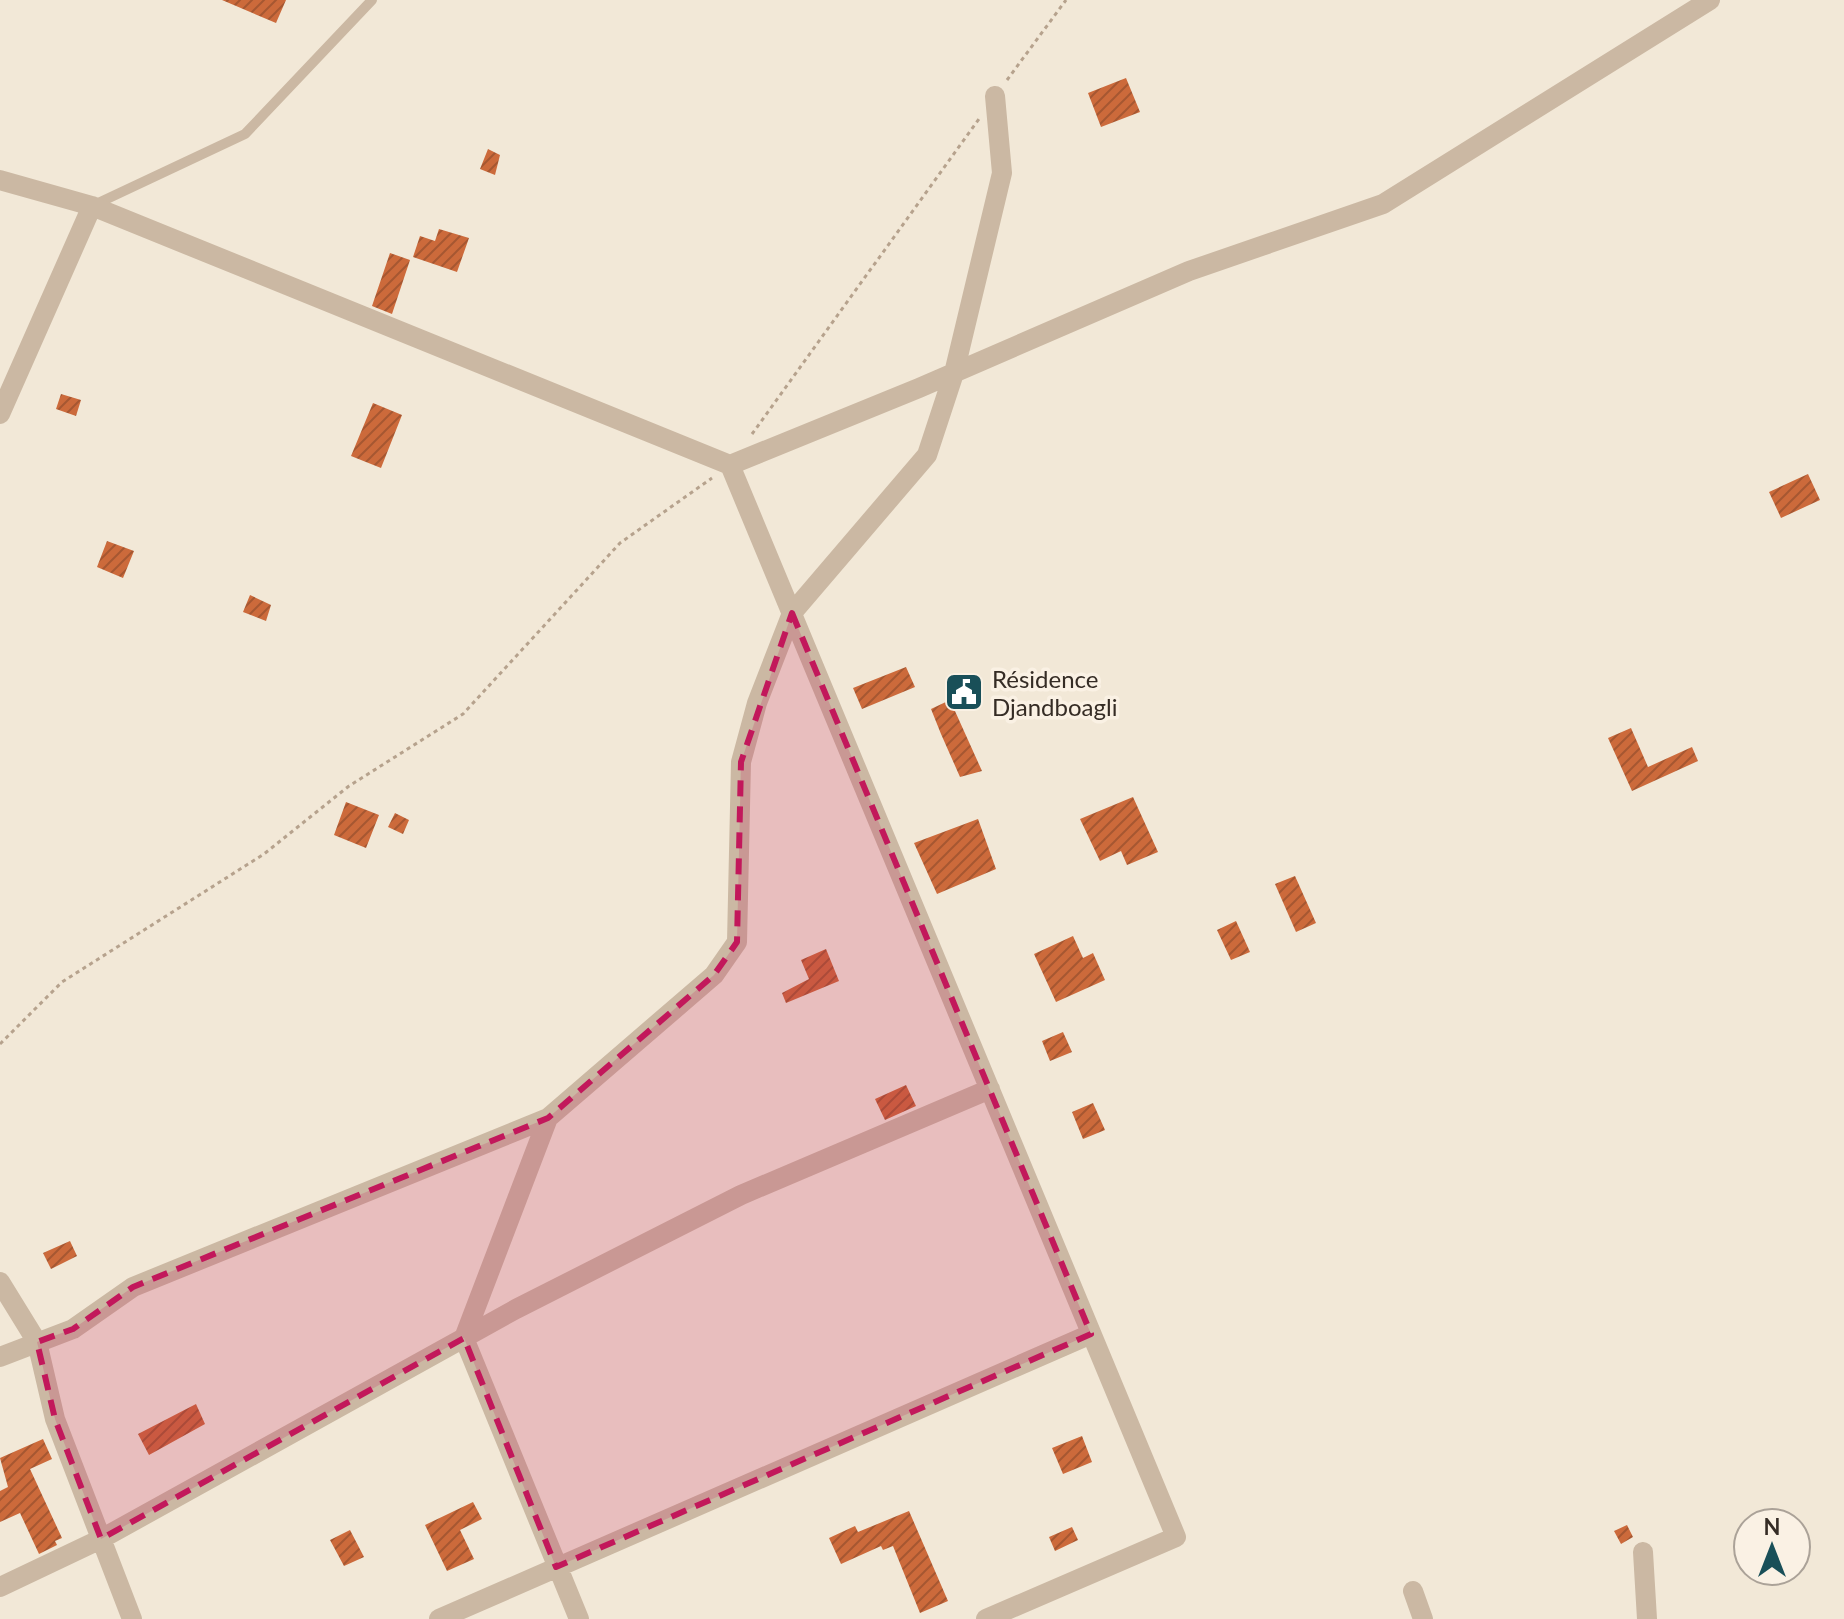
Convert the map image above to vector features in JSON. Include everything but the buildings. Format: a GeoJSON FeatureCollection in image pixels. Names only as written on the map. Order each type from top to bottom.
{"type":"FeatureCollection","features":[{"type":"Feature","properties":{"kind":"street"},"geometry":{"type":"LineString","coordinates":[[0,180],[92,206],[730,465],[954,373],[1189,271],[1383,204],[1710,0]]}},
{"type":"Feature","properties":{"kind":"street"},"geometry":{"type":"LineString","coordinates":[[0,1357],[73,1329],[133,1287],[548,1118],[714,975],[737,942],[741,762],[757,703],[792,613],[927,455],[954,373],[1002,173],[995,96]]}},
{"type":"Feature","properties":{"kind":"street"},"geometry":{"type":"LineString","coordinates":[[0,414],[92,206]]}},
{"type":"Feature","properties":{"kind":"street"},"geometry":{"type":"LineString","coordinates":[[730,465],[1176,1537],[986,1619]]}},
{"type":"Feature","properties":{"kind":"street"},"geometry":{"type":"LineString","coordinates":[[0,1587],[101,1539],[464,1338],[741,1195],[990,1089]]}},
{"type":"Feature","properties":{"kind":"street"},"geometry":{"type":"LineString","coordinates":[[548,1118],[464,1338],[579,1619]]}},
{"type":"Feature","properties":{"kind":"street"},"geometry":{"type":"LineString","coordinates":[[0,1282],[37,1342],[55,1419],[132,1619]]}},
{"type":"Feature","properties":{"kind":"street"},"geometry":{"type":"LineString","coordinates":[[439,1619],[1091,1334]]}},
{"type":"Feature","properties":{"kind":"street"},"geometry":{"type":"LineString","coordinates":[[1643,1552],[1647,1619]]}},
{"type":"Feature","properties":{"kind":"street"},"geometry":{"type":"LineString","coordinates":[[1413,1591],[1423,1619]]}},
{"type":"Feature","properties":{"kind":"lane"},"geometry":{"type":"LineString","coordinates":[[92,206],[245,134],[372,0]]}},
{"type":"Feature","properties":{"kind":"path"},"geometry":{"type":"LineString","coordinates":[[748,440],[1066,0]]}},
{"type":"Feature","properties":{"kind":"path"},"geometry":{"type":"LineString","coordinates":[[0,1044],[62,982],[264,854],[349,786],[463,714],[620,543],[730,465]]}},
{"type":"Feature","properties":{"kind":"highlighted area"},"geometry":{"type":"Polygon","coordinates":[[[792,613],[1091,1334],[556,1567],[464,1338],[101,1539],[55,1419],[37,1342],[73,1329],[133,1287],[548,1118],[714,975],[737,942],[741,762],[792,613]]]}},
{"type":"Feature","properties":{"kind":"place","name":"Résidence Djandboagli"},"geometry":{"type":"Point","coordinates":[964,692]}}]}
